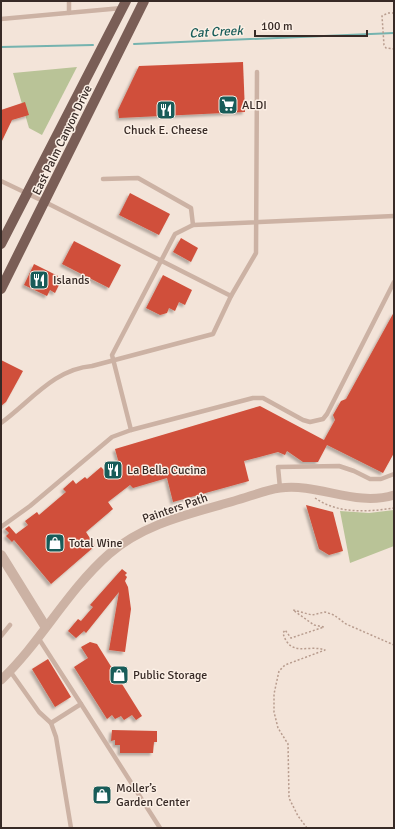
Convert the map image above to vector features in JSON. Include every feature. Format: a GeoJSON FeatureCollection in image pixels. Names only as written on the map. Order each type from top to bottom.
{"type":"FeatureCollection","features":[{"type":"Feature","properties":{"kind":"main road","name":"East Palm Canyon Drive"},"geometry":{"type":"LineString","coordinates":[[1,289],[46,202],[144,1]]}},
{"type":"Feature","properties":{"kind":"main road","name":"East Palm Canyon Drive"},"geometry":{"type":"LineString","coordinates":[[1,244],[124,4]]}},
{"type":"Feature","properties":{"kind":"street","name":"Painters Path"},"geometry":{"type":"LineString","coordinates":[[1,680],[39,638],[45,626],[109,554],[146,529],[177,517],[280,488],[317,490],[354,498],[373,499],[394,495]]}},
{"type":"Feature","properties":{"kind":"street"},"geometry":{"type":"LineString","coordinates":[[1,555],[45,626]]}},
{"type":"Feature","properties":{"kind":"lane"},"geometry":{"type":"LineString","coordinates":[[69,1],[69,13]]}},
{"type":"Feature","properties":{"kind":"lane"},"geometry":{"type":"LineString","coordinates":[[1,19],[69,13],[124,4]]}},
{"type":"Feature","properties":{"kind":"lane"},"geometry":{"type":"LineString","coordinates":[[1,422],[58,376],[83,367],[113,361],[213,334],[231,296],[256,253],[257,72]]}},
{"type":"Feature","properties":{"kind":"lane"},"geometry":{"type":"LineString","coordinates":[[103,179],[138,178],[191,208],[193,225]]}},
{"type":"Feature","properties":{"kind":"lane"},"geometry":{"type":"LineString","coordinates":[[1,181],[46,202],[231,296]]}},
{"type":"Feature","properties":{"kind":"lane"},"geometry":{"type":"LineString","coordinates":[[131,430],[112,355],[160,260],[176,234],[193,225],[394,216]]}},
{"type":"Feature","properties":{"kind":"lane"},"geometry":{"type":"LineString","coordinates":[[1,527],[30,506],[112,437],[131,430],[253,398],[264,398],[303,420],[316,421],[323,419],[327,414],[394,282]]}},
{"type":"Feature","properties":{"kind":"lane"},"geometry":{"type":"LineString","coordinates":[[280,488],[278,467],[339,466],[370,479],[381,479],[394,474]]}},
{"type":"Feature","properties":{"kind":"lane"},"geometry":{"type":"LineString","coordinates":[[1,636],[10,625]]}},
{"type":"Feature","properties":{"kind":"lane"},"geometry":{"type":"LineString","coordinates":[[39,638],[160,828]]}},
{"type":"Feature","properties":{"kind":"lane"},"geometry":{"type":"LineString","coordinates":[[10,671],[39,712],[51,723],[56,737],[71,828]]}},
{"type":"Feature","properties":{"kind":"lane"},"geometry":{"type":"LineString","coordinates":[[51,723],[80,704]]}},
{"type":"Feature","properties":{"kind":"path"},"geometry":{"type":"LineString","coordinates":[[394,13],[388,13],[382,16],[384,45],[386,48],[394,49]]}},
{"type":"Feature","properties":{"kind":"path"},"geometry":{"type":"LineString","coordinates":[[321,503],[338,508],[362,511],[394,508]]}},
{"type":"Feature","properties":{"kind":"path"},"geometry":{"type":"LineString","coordinates":[[307,828],[298,816],[289,798],[288,744],[278,728],[274,712],[274,694],[279,671],[285,665],[324,650],[320,648],[302,649],[289,645],[285,640],[283,633],[285,630],[292,638],[324,627],[314,625],[293,610],[312,615],[325,612],[334,615],[346,624],[394,645]]}},
{"type":"Feature","properties":{"kind":"green space"},"geometry":{"type":"Polygon","coordinates":[[[77,67],[42,135],[29,128],[13,73],[77,67]]]}},
{"type":"Feature","properties":{"kind":"green space"},"geometry":{"type":"Polygon","coordinates":[[[394,510],[394,546],[350,563],[340,511],[369,513],[394,510]]]}},
{"type":"Feature","properties":{"kind":"building"},"geometry":{"type":"Polygon","coordinates":[[[243,62],[245,112],[119,118],[118,110],[139,66],[243,62]]]}},
{"type":"Feature","properties":{"kind":"building"},"geometry":{"type":"Polygon","coordinates":[[[25,102],[29,115],[12,120],[1,143],[1,110],[25,102]]]}},
{"type":"Feature","properties":{"kind":"building"},"geometry":{"type":"Polygon","coordinates":[[[130,193],[170,214],[159,235],[119,215],[130,193]]]}},
{"type":"Feature","properties":{"kind":"building"},"geometry":{"type":"Polygon","coordinates":[[[181,238],[198,248],[191,262],[173,252],[181,238]]]}},
{"type":"Feature","properties":{"kind":"building"},"geometry":{"type":"Polygon","coordinates":[[[74,241],[121,265],[109,288],[62,264],[74,241]]]}},
{"type":"Feature","properties":{"kind":"building"},"geometry":{"type":"Polygon","coordinates":[[[34,264],[58,276],[55,283],[59,285],[55,293],[50,290],[47,296],[24,285],[34,264]]]}},
{"type":"Feature","properties":{"kind":"building"},"geometry":{"type":"Polygon","coordinates":[[[163,275],[192,290],[185,305],[179,302],[175,311],[169,308],[167,313],[160,315],[146,308],[163,275]]]}},
{"type":"Feature","properties":{"kind":"building"},"geometry":{"type":"Polygon","coordinates":[[[394,312],[394,453],[383,473],[327,445],[318,462],[303,462],[287,451],[285,455],[278,452],[244,461],[249,481],[173,502],[167,478],[133,488],[130,485],[108,502],[113,509],[86,532],[95,546],[51,584],[14,540],[12,542],[6,536],[9,533],[5,529],[9,526],[16,534],[28,525],[25,521],[37,512],[39,515],[66,492],[63,489],[73,480],[76,484],[85,477],[87,479],[101,467],[104,470],[118,460],[115,449],[260,406],[324,440],[335,420],[333,415],[341,401],[346,399],[394,312]]]}},
{"type":"Feature","properties":{"kind":"building"},"geometry":{"type":"Polygon","coordinates":[[[1,360],[23,371],[6,402],[1,406],[1,360]]]}},
{"type":"Feature","properties":{"kind":"building"},"geometry":{"type":"Polygon","coordinates":[[[306,505],[333,512],[343,551],[329,555],[319,549],[306,505]]]}},
{"type":"Feature","properties":{"kind":"building"},"geometry":{"type":"Polygon","coordinates":[[[122,569],[127,573],[125,575],[127,577],[125,581],[128,587],[131,609],[125,652],[109,650],[119,592],[86,633],[84,631],[76,638],[68,631],[78,619],[81,621],[93,607],[90,605],[122,569]]]}},
{"type":"Feature","properties":{"kind":"building"},"geometry":{"type":"Polygon","coordinates":[[[90,642],[97,644],[142,716],[136,720],[132,715],[124,720],[121,716],[115,719],[112,715],[107,719],[74,667],[88,658],[81,647],[90,642]]]}},
{"type":"Feature","properties":{"kind":"building"},"geometry":{"type":"Polygon","coordinates":[[[48,659],[71,697],[55,707],[32,669],[48,659]]]}},
{"type":"Feature","properties":{"kind":"building"},"geometry":{"type":"Polygon","coordinates":[[[112,730],[157,731],[157,742],[154,742],[153,753],[120,753],[120,745],[115,745],[115,740],[111,741],[112,730]]]}},
{"type":"Feature","properties":{"kind":"waterway","name":"Cat Creek"},"geometry":{"type":"LineString","coordinates":[[134,44],[394,33]]}},
{"type":"Feature","properties":{"kind":"waterway","name":"Cat Creek"},"geometry":{"type":"LineString","coordinates":[[1,47],[93,45]]}},
{"type":"Feature","properties":{"kind":"place","name":"ALDI"},"geometry":{"type":"Point","coordinates":[228,105]}},
{"type":"Feature","properties":{"kind":"place","name":"Chuck E. Cheese"},"geometry":{"type":"Point","coordinates":[166,110]}},
{"type":"Feature","properties":{"kind":"place","name":"Islands"},"geometry":{"type":"Point","coordinates":[39,280]}},
{"type":"Feature","properties":{"kind":"place","name":"La Bella Cucina"},"geometry":{"type":"Point","coordinates":[113,470]}},
{"type":"Feature","properties":{"kind":"place","name":"Total Wine"},"geometry":{"type":"Point","coordinates":[55,543]}},
{"type":"Feature","properties":{"kind":"place","name":"Public Storage"},"geometry":{"type":"Point","coordinates":[119,675]}},
{"type":"Feature","properties":{"kind":"place","name":"Moller’s Garden Center"},"geometry":{"type":"Point","coordinates":[102,795]}}]}
